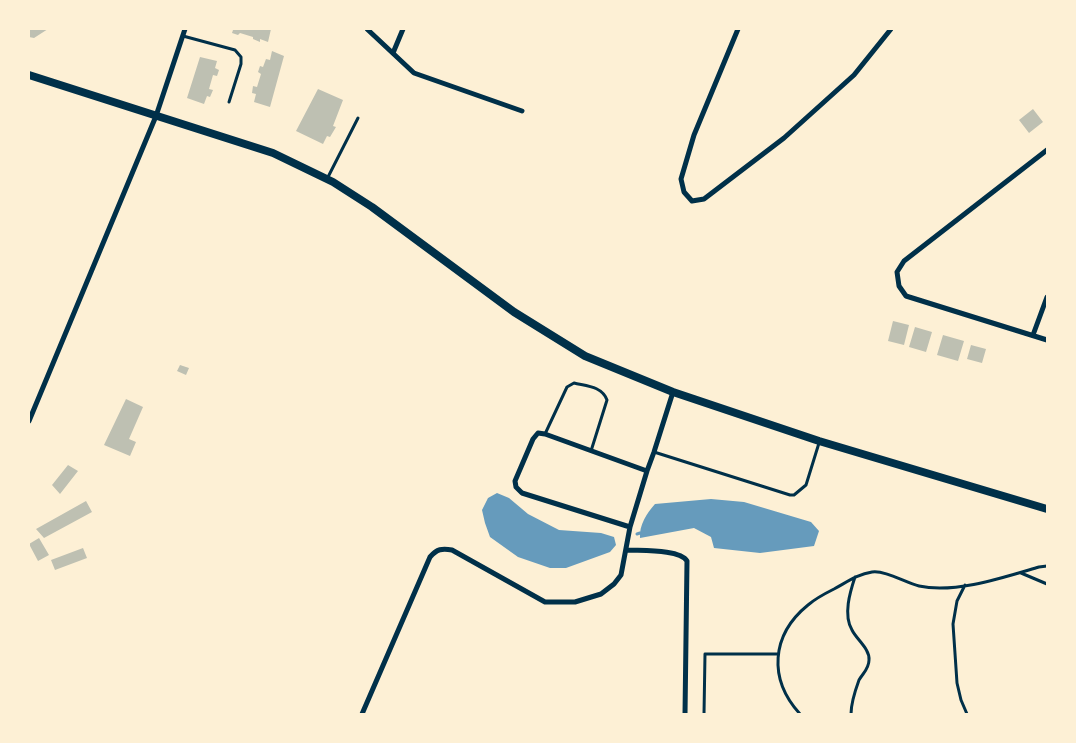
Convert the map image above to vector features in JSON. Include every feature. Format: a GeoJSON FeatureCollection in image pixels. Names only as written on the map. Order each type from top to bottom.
{"type":"FeatureCollection","features":[{"type":"Feature","properties":{"kind":"street"},"geometry":{"type":"LineString","coordinates":[[29,421],[156,116],[185,29]]}},
{"type":"Feature","properties":{"kind":"street"},"geometry":{"type":"LineString","coordinates":[[368,29],[414,73],[522,111]]}},
{"type":"Feature","properties":{"kind":"street"},"geometry":{"type":"LineString","coordinates":[[392,53],[403,29]]}},
{"type":"Feature","properties":{"kind":"street"},"geometry":{"type":"LineString","coordinates":[[738,29],[694,135],[681,179],[684,192],[692,201],[704,199],[784,138],[854,75],[891,29]]}},
{"type":"Feature","properties":{"kind":"street"},"geometry":{"type":"LineString","coordinates":[[29,75],[273,152],[327,180],[372,207],[514,312],[585,356],[672,392],[819,441],[1047,509]]}},
{"type":"Feature","properties":{"kind":"street"},"geometry":{"type":"LineString","coordinates":[[1047,150],[904,261],[897,272],[899,286],[906,296],[1047,340]]}},
{"type":"Feature","properties":{"kind":"street"},"geometry":{"type":"LineString","coordinates":[[1032,335],[1047,297]]}},
{"type":"Feature","properties":{"kind":"street"},"geometry":{"type":"LineString","coordinates":[[362,714],[430,557],[435,551],[443,549],[452,550],[545,602],[575,602],[601,594],[614,584],[621,576],[630,527],[672,392]]}},
{"type":"Feature","properties":{"kind":"street"},"geometry":{"type":"LineString","coordinates":[[630,527],[522,493],[516,487],[516,481],[533,438],[538,433],[646,471]]}},
{"type":"Feature","properties":{"kind":"street"},"geometry":{"type":"LineString","coordinates":[[627,550],[676,553],[684,556],[687,560],[685,714]]}},
{"type":"Feature","properties":{"kind":"lane"},"geometry":{"type":"LineString","coordinates":[[182,36],[235,50],[241,57],[241,64],[229,102]]}},
{"type":"Feature","properties":{"kind":"lane"},"geometry":{"type":"LineString","coordinates":[[327,180],[358,118]]}},
{"type":"Feature","properties":{"kind":"lane"},"geometry":{"type":"LineString","coordinates":[[545,434],[567,387],[574,383],[599,389],[605,394],[607,400],[591,451]]}},
{"type":"Feature","properties":{"kind":"lane"},"geometry":{"type":"LineString","coordinates":[[654,452],[794,495],[806,485],[819,441]]}},
{"type":"Feature","properties":{"kind":"lane"},"geometry":{"type":"LineString","coordinates":[[800,714],[788,701],[781,684],[778,654],[787,628],[809,604],[855,577],[875,571],[919,586],[936,588],[984,583],[1047,566]]}},
{"type":"Feature","properties":{"kind":"lane"},"geometry":{"type":"LineString","coordinates":[[1020,572],[1047,584]]}},
{"type":"Feature","properties":{"kind":"lane"},"geometry":{"type":"LineString","coordinates":[[851,714],[852,700],[856,688],[868,669],[870,658],[867,650],[851,629],[848,621],[849,603],[855,577]]}},
{"type":"Feature","properties":{"kind":"lane"},"geometry":{"type":"LineString","coordinates":[[965,585],[956,608],[953,624],[957,683],[966,714]]}},
{"type":"Feature","properties":{"kind":"lane"},"geometry":{"type":"LineString","coordinates":[[704,714],[705,654],[778,654]]}},
{"type":"Feature","properties":{"kind":"water"},"geometry":{"type":"Polygon","coordinates":[[[497,493],[509,498],[528,514],[559,530],[601,533],[614,537],[616,545],[610,552],[566,568],[550,568],[518,557],[490,537],[485,523],[482,510],[488,498],[497,493]]]}},
{"type":"Feature","properties":{"kind":"water"},"geometry":{"type":"Polygon","coordinates":[[[711,499],[744,502],[811,522],[819,531],[814,546],[760,553],[714,548],[711,537],[694,528],[640,538],[644,520],[655,504],[711,499]]]}},
{"type":"Feature","properties":{"kind":"building"},"geometry":{"type":"Polygon","coordinates":[[[29,29],[48,29],[34,38],[29,37],[29,29]]]}},
{"type":"Feature","properties":{"kind":"building"},"geometry":{"type":"Polygon","coordinates":[[[229,29],[271,29],[268,42],[260,39],[260,42],[253,39],[253,37],[232,33],[233,30],[229,29]]]}},
{"type":"Feature","properties":{"kind":"building"},"geometry":{"type":"Polygon","coordinates":[[[272,51],[284,56],[270,107],[254,102],[256,94],[252,93],[253,86],[257,87],[261,74],[258,72],[260,66],[263,67],[266,59],[270,60],[272,51]]]}},
{"type":"Feature","properties":{"kind":"building"},"geometry":{"type":"Polygon","coordinates":[[[200,57],[217,61],[215,68],[219,70],[217,76],[213,75],[209,89],[213,90],[210,97],[207,96],[204,104],[187,98],[200,57]]]}},
{"type":"Feature","properties":{"kind":"building"},"geometry":{"type":"Polygon","coordinates":[[[318,89],[343,100],[333,126],[336,127],[330,137],[327,136],[323,144],[296,131],[318,89]]]}},
{"type":"Feature","properties":{"kind":"building"},"geometry":{"type":"Polygon","coordinates":[[[1033,109],[1043,122],[1029,133],[1019,120],[1033,109]]]}},
{"type":"Feature","properties":{"kind":"building"},"geometry":{"type":"Polygon","coordinates":[[[893,321],[909,325],[904,345],[888,341],[893,321]]]}},
{"type":"Feature","properties":{"kind":"building"},"geometry":{"type":"Polygon","coordinates":[[[915,327],[932,332],[926,352],[909,347],[915,327]]]}},
{"type":"Feature","properties":{"kind":"building"},"geometry":{"type":"Polygon","coordinates":[[[943,335],[964,341],[958,361],[937,355],[943,335]]]}},
{"type":"Feature","properties":{"kind":"building"},"geometry":{"type":"Polygon","coordinates":[[[971,345],[986,349],[982,363],[967,359],[971,345]]]}},
{"type":"Feature","properties":{"kind":"building"},"geometry":{"type":"Polygon","coordinates":[[[180,365],[189,368],[186,375],[177,371],[180,365]]]}},
{"type":"Feature","properties":{"kind":"building"},"geometry":{"type":"Polygon","coordinates":[[[126,399],[143,407],[129,439],[136,442],[130,456],[104,445],[126,399]]]}},
{"type":"Feature","properties":{"kind":"building"},"geometry":{"type":"Polygon","coordinates":[[[68,465],[78,471],[60,494],[52,485],[68,465]]]}},
{"type":"Feature","properties":{"kind":"building"},"geometry":{"type":"Polygon","coordinates":[[[86,501],[92,512],[44,538],[36,529],[86,501]]]}},
{"type":"Feature","properties":{"kind":"building"},"geometry":{"type":"Polygon","coordinates":[[[39,538],[49,555],[38,561],[29,544],[39,538]]]}},
{"type":"Feature","properties":{"kind":"building"},"geometry":{"type":"Polygon","coordinates":[[[83,548],[87,558],[55,570],[51,560],[83,548]]]}}]}
